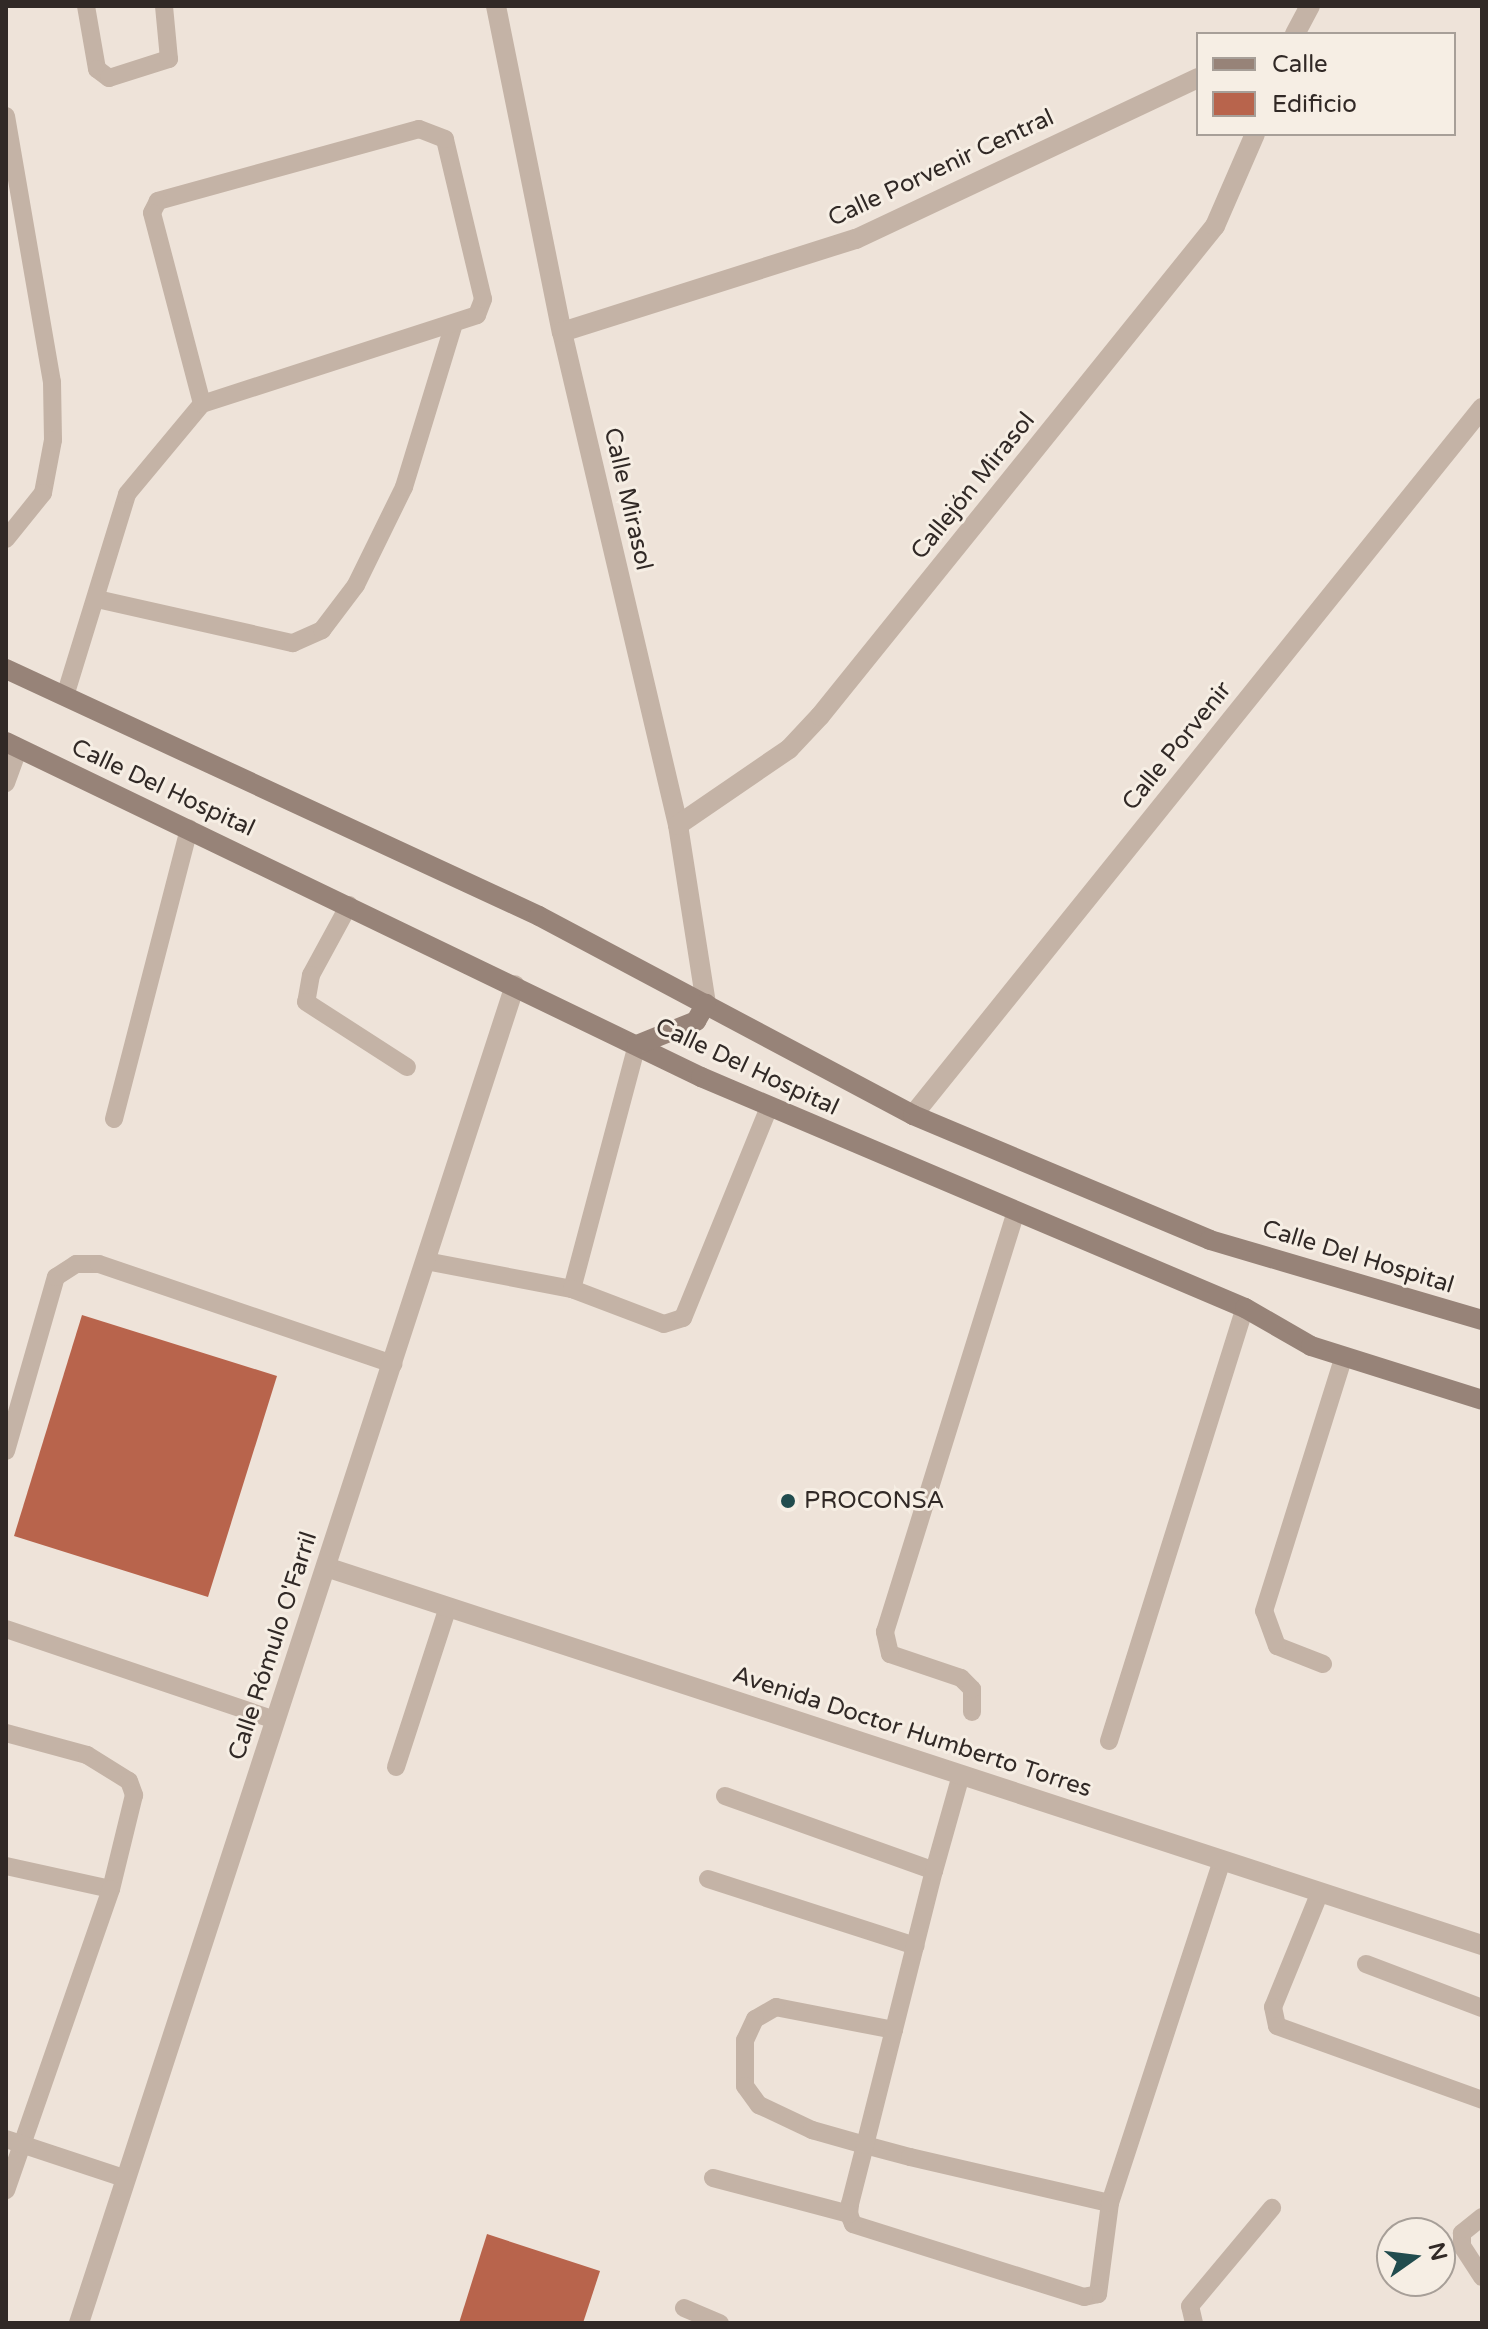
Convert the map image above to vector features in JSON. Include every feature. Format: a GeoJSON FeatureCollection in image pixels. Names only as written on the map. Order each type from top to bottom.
{"type":"FeatureCollection","features":[{"type":"Feature","properties":{"kind":"street","name":"Calle Mirasol"},"geometry":{"type":"LineString","coordinates":[[496,6],[562,332],[678,825],[706,1004]]}},
{"type":"Feature","properties":{"kind":"street"},"geometry":{"type":"LineString","coordinates":[[1295,32],[1310,6]]}},
{"type":"Feature","properties":{"kind":"street","name":"Calle Porvenir Central"},"geometry":{"type":"LineString","coordinates":[[562,332],[856,239],[1196,79]]}},
{"type":"Feature","properties":{"kind":"street","name":"Callejón Mirasol"},"geometry":{"type":"LineString","coordinates":[[678,825],[789,749],[820,716],[1215,226],[1254,136]]}},
{"type":"Feature","properties":{"kind":"street","name":"Calle Porvenir"},"geometry":{"type":"LineString","coordinates":[[913,1115],[1482,408]]}},
{"type":"Feature","properties":{"kind":"street","name":"Calle Del Hospital"},"geometry":{"type":"LineString","coordinates":[[6,669],[539,916],[913,1115],[1210,1240],[1482,1320]]}},
{"type":"Feature","properties":{"kind":"street","name":"Calle Del Hospital"},"geometry":{"type":"LineString","coordinates":[[12,745],[769,1107],[1015,1215],[1245,1308],[1344,1356],[1482,1400]]}},
{"type":"Feature","properties":{"kind":"street","name":"Calle Rómulo O'Farril"},"geometry":{"type":"LineString","coordinates":[[79,2323],[515,985]]}},
{"type":"Feature","properties":{"kind":"street"},"geometry":{"type":"LineString","coordinates":[[637,1045],[696,1021],[706,1004]]}},
{"type":"Feature","properties":{"kind":"street","name":"Avenida Doctor Humberto Torres"},"geometry":{"type":"LineString","coordinates":[[326,1567],[1482,1945]]}},
{"type":"Feature","properties":{"kind":"lane"},"geometry":{"type":"LineString","coordinates":[[86,6],[97,69],[109,78],[169,59],[164,6]]}},
{"type":"Feature","properties":{"kind":"lane"},"geometry":{"type":"LineString","coordinates":[[6,116],[52,382],[53,440],[43,493],[6,539]]}},
{"type":"Feature","properties":{"kind":"lane"},"geometry":{"type":"LineString","coordinates":[[65,696],[127,494],[202,404],[453,327],[477,315],[483,299],[451,151],[436,131],[170,192],[152,213],[202,404]]}},
{"type":"Feature","properties":{"kind":"lane"},"geometry":{"type":"LineString","coordinates":[[97,599],[293,643],[322,630],[356,585],[404,487],[453,327]]}},
{"type":"Feature","properties":{"kind":"lane"},"geometry":{"type":"LineString","coordinates":[[6,783],[12,745]]}},
{"type":"Feature","properties":{"kind":"lane"},"geometry":{"type":"LineString","coordinates":[[114,1119],[189,829]]}},
{"type":"Feature","properties":{"kind":"lane"},"geometry":{"type":"LineString","coordinates":[[349,905],[311,975],[306,1002],[407,1067]]}},
{"type":"Feature","properties":{"kind":"lane"},"geometry":{"type":"LineString","coordinates":[[572,1289],[637,1045]]}},
{"type":"Feature","properties":{"kind":"lane"},"geometry":{"type":"LineString","coordinates":[[426,1261],[572,1289],[664,1324],[683,1318],[769,1107]]}},
{"type":"Feature","properties":{"kind":"lane"},"geometry":{"type":"LineString","coordinates":[[972,1712],[972,1689],[961,1678],[890,1654],[885,1632],[1015,1215]]}},
{"type":"Feature","properties":{"kind":"lane"},"geometry":{"type":"LineString","coordinates":[[6,1451],[56,1277],[76,1264],[99,1264],[393,1364]]}},
{"type":"Feature","properties":{"kind":"lane"},"geometry":{"type":"LineString","coordinates":[[1109,1741],[1245,1308]]}},
{"type":"Feature","properties":{"kind":"lane"},"geometry":{"type":"LineString","coordinates":[[1323,1664],[1277,1646],[1264,1611],[1344,1356]]}},
{"type":"Feature","properties":{"kind":"lane"},"geometry":{"type":"LineString","coordinates":[[396,1767],[448,1607]]}},
{"type":"Feature","properties":{"kind":"lane"},"geometry":{"type":"LineString","coordinates":[[6,1629],[275,1720]]}},
{"type":"Feature","properties":{"kind":"lane"},"geometry":{"type":"LineString","coordinates":[[6,1733],[87,1755],[129,1781],[134,1795],[111,1889],[13,2141],[6,2190]]}},
{"type":"Feature","properties":{"kind":"lane"},"geometry":{"type":"LineString","coordinates":[[961,1775],[865,2145],[849,2214],[853,2224],[1084,2297],[1100,2289],[1110,2203],[1222,1860]]}},
{"type":"Feature","properties":{"kind":"lane"},"geometry":{"type":"LineString","coordinates":[[725,1796],[934,1871]]}},
{"type":"Feature","properties":{"kind":"lane"},"geometry":{"type":"LineString","coordinates":[[6,1866],[111,1889]]}},
{"type":"Feature","properties":{"kind":"lane"},"geometry":{"type":"LineString","coordinates":[[708,1879],[915,1946]]}},
{"type":"Feature","properties":{"kind":"lane"},"geometry":{"type":"LineString","coordinates":[[1320,1892],[1273,2007],[1277,2026],[1482,2100]]}},
{"type":"Feature","properties":{"kind":"lane"},"geometry":{"type":"LineString","coordinates":[[1366,1964],[1482,2008]]}},
{"type":"Feature","properties":{"kind":"lane"},"geometry":{"type":"LineString","coordinates":[[894,2030],[776,2007],[755,2019],[745,2040],[740,2065],[759,2105],[783,2120],[865,2145],[1110,2203]]}},
{"type":"Feature","properties":{"kind":"lane"},"geometry":{"type":"LineString","coordinates":[[13,2141],[124,2178]]}},
{"type":"Feature","properties":{"kind":"lane"},"geometry":{"type":"LineString","coordinates":[[713,2178],[849,2214]]}},
{"type":"Feature","properties":{"kind":"lane"},"geometry":{"type":"LineString","coordinates":[[1194,2323],[1190,2306],[1272,2208]]}},
{"type":"Feature","properties":{"kind":"lane"},"geometry":{"type":"LineString","coordinates":[[1482,2217],[1462,2233],[1462,2246],[1482,2277]]}},
{"type":"Feature","properties":{"kind":"lane"},"geometry":{"type":"LineString","coordinates":[[684,2308],[720,2323]]}},
{"type":"Feature","properties":{"kind":"building"},"geometry":{"type":"Polygon","coordinates":[[[82,1315],[277,1376],[208,1597],[14,1536],[82,1315]]]}},
{"type":"Feature","properties":{"kind":"building"},"geometry":{"type":"Polygon","coordinates":[[[487,2234],[600,2271],[583,2323],[459,2323],[487,2234]]]}},
{"type":"Feature","properties":{"kind":"place","name":"PROCONSA"},"geometry":{"type":"Point","coordinates":[788,1501]}}]}
